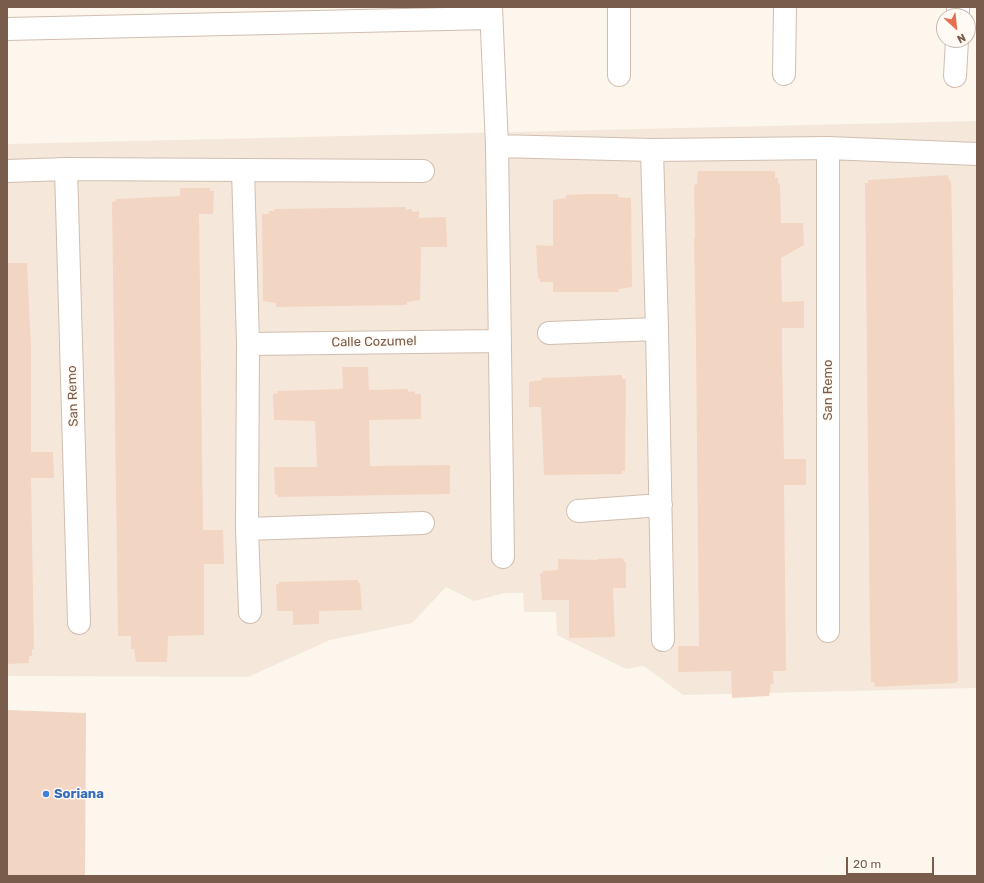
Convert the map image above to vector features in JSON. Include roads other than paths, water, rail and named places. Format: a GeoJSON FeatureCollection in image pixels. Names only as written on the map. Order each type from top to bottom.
{"type":"FeatureCollection","features":[{"type":"Feature","properties":{"kind":"street"},"geometry":{"type":"LineString","coordinates":[[619,7],[619,75]]}},
{"type":"Feature","properties":{"kind":"street"},"geometry":{"type":"LineString","coordinates":[[784,74],[785,7]]}},
{"type":"Feature","properties":{"kind":"street"},"geometry":{"type":"LineString","coordinates":[[7,29],[491,12],[497,146],[503,557]]}},
{"type":"Feature","properties":{"kind":"street"},"geometry":{"type":"LineString","coordinates":[[955,76],[956,48]]}},
{"type":"Feature","properties":{"kind":"street"},"geometry":{"type":"LineString","coordinates":[[497,146],[652,150],[828,148],[977,154]]}},
{"type":"Feature","properties":{"kind":"street","name":"San Remo"},"geometry":{"type":"LineString","coordinates":[[828,148],[828,631]]}},
{"type":"Feature","properties":{"kind":"street"},"geometry":{"type":"LineString","coordinates":[[652,150],[663,640]]}},
{"type":"Feature","properties":{"kind":"street","name":"San Remo"},"geometry":{"type":"LineString","coordinates":[[66,170],[80,623]]}},
{"type":"Feature","properties":{"kind":"street"},"geometry":{"type":"LineString","coordinates":[[243,170],[248,344],[247,529],[250,612]]}},
{"type":"Feature","properties":{"kind":"street"},"geometry":{"type":"LineString","coordinates":[[7,171],[423,171]]}},
{"type":"Feature","properties":{"kind":"street"},"geometry":{"type":"LineString","coordinates":[[549,333],[657,328]]}},
{"type":"Feature","properties":{"kind":"street","name":"Calle Cozumel"},"geometry":{"type":"LineString","coordinates":[[248,344],[499,341]]}},
{"type":"Feature","properties":{"kind":"street"},"geometry":{"type":"LineString","coordinates":[[578,511],[661,505]]}},
{"type":"Feature","properties":{"kind":"street"},"geometry":{"type":"LineString","coordinates":[[247,529],[423,523]]}},
{"type":"Feature","properties":{"kind":"place","name":"Soriana"},"geometry":{"type":"Point","coordinates":[46,794]}}]}
